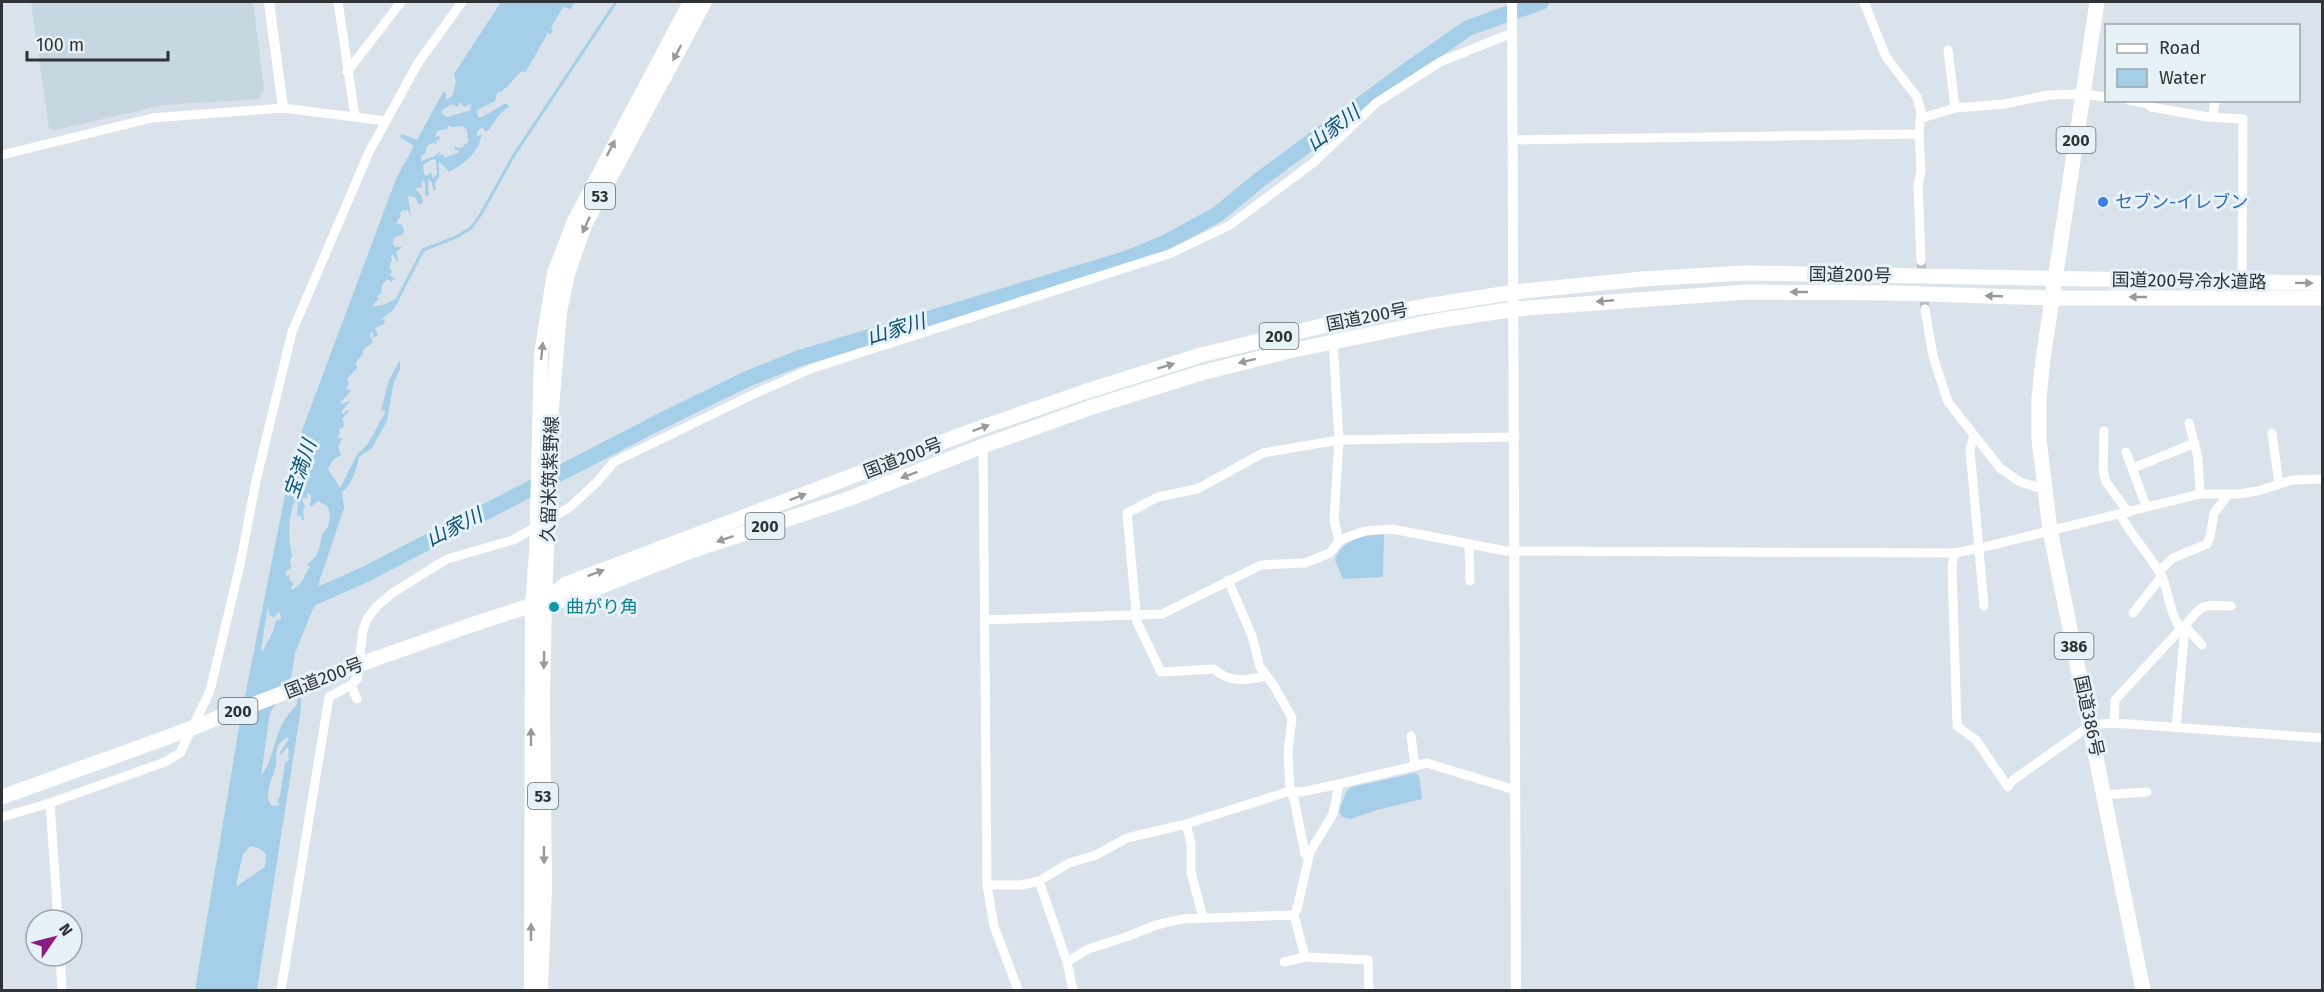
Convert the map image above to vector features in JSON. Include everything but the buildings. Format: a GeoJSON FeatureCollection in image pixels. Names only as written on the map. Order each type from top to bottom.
{"type":"FeatureCollection","features":[{"type":"Feature","properties":{"kind":"highway","name":"200"},"geometry":{"type":"LineString","coordinates":[[2053,298],[2097,2]]}},
{"type":"Feature","properties":{"kind":"highway","name":"国道200号"},"geometry":{"type":"LineString","coordinates":[[539,603],[566,584],[977,429],[1201,355],[1330,324],[1515,292],[1642,279],[1745,273],[2056,279]]}},
{"type":"Feature","properties":{"kind":"highway","name":"国道200号冷水道路"},"geometry":{"type":"LineString","coordinates":[[2056,279],[2322,283]]}},
{"type":"Feature","properties":{"kind":"highway","name":"国道200号"},"geometry":{"type":"LineString","coordinates":[[2,796],[127,753],[474,624],[539,603],[566,600],[684,553],[848,499],[983,446],[1089,408],[1202,373],[1333,341],[1515,309],[1647,297],[1747,292],[1896,292],[2053,298],[2322,298]]}},
{"type":"Feature","properties":{"kind":"highway","name":"国道386号"},"geometry":{"type":"LineString","coordinates":[[2053,298],[2039,398],[2039,439],[2044,489],[2050,530],[2143,990]]}},
{"type":"Feature","properties":{"kind":"main road","name":"久留米筑紫野線"},"geometry":{"type":"LineString","coordinates":[[531,990],[545,409],[541,354],[554,273],[574,221],[690,2]]}},
{"type":"Feature","properties":{"kind":"main road","name":"久留米筑紫野線"},"geometry":{"type":"LineString","coordinates":[[545,409],[568,274],[585,225],[705,2]]}},
{"type":"Feature","properties":{"kind":"main road","name":"久留米筑紫野線"},"geometry":{"type":"LineString","coordinates":[[539,603],[543,700],[545,888],[541,990]]}},
{"type":"Feature","properties":{"kind":"street"},"geometry":{"type":"LineString","coordinates":[[269,2],[283,108]]}},
{"type":"Feature","properties":{"kind":"street"},"geometry":{"type":"LineString","coordinates":[[338,2],[356,117]]}},
{"type":"Feature","properties":{"kind":"street"},"geometry":{"type":"LineString","coordinates":[[2,817],[50,803],[165,762],[180,753],[186,743],[210,691],[240,565],[256,481],[292,332],[369,152],[418,63],[462,2]]}},
{"type":"Feature","properties":{"kind":"street"},"geometry":{"type":"LineString","coordinates":[[1512,2],[1515,292],[1516,990]]}},
{"type":"Feature","properties":{"kind":"street"},"geometry":{"type":"LineString","coordinates":[[1864,2],[1886,57],[1917,97],[1922,118],[1919,134],[1921,171],[1918,185],[1921,261]]}},
{"type":"Feature","properties":{"kind":"street"},"geometry":{"type":"LineString","coordinates":[[348,72],[400,3]]}},
{"type":"Feature","properties":{"kind":"street"},"geometry":{"type":"LineString","coordinates":[[281,990],[328,697],[351,685],[357,679],[367,619],[377,606],[394,592],[447,559],[513,540],[570,507],[597,482],[614,462],[813,368],[1169,254],[1230,225],[1313,163],[1376,103],[1440,62],[1512,33]]}},
{"type":"Feature","properties":{"kind":"street"},"geometry":{"type":"LineString","coordinates":[[1948,50],[1955,108]]}},
{"type":"Feature","properties":{"kind":"street"},"geometry":{"type":"LineString","coordinates":[[1922,118],[1955,108],[2004,104],[2049,95],[2105,96]]}},
{"type":"Feature","properties":{"kind":"street"},"geometry":{"type":"LineString","coordinates":[[2138,102],[2149,104],[2151,107],[2213,117],[2243,119],[2242,282]]}},
{"type":"Feature","properties":{"kind":"street"},"geometry":{"type":"LineString","coordinates":[[2213,117],[2216,102]]}},
{"type":"Feature","properties":{"kind":"street"},"geometry":{"type":"LineString","coordinates":[[2,155],[152,118],[283,108],[386,121]]}},
{"type":"Feature","properties":{"kind":"street"},"geometry":{"type":"LineString","coordinates":[[1513,140],[1919,134]]}},
{"type":"Feature","properties":{"kind":"street"},"geometry":{"type":"LineString","coordinates":[[1925,309],[1941,384],[1948,402],[2000,468],[2020,482],[2044,489]]}},
{"type":"Feature","properties":{"kind":"street"},"geometry":{"type":"LineString","coordinates":[[1333,341],[1339,440],[1334,520],[1339,542]]}},
{"type":"Feature","properties":{"kind":"street"},"geometry":{"type":"LineString","coordinates":[[2189,423],[2198,458],[2200,494]]}},
{"type":"Feature","properties":{"kind":"street"},"geometry":{"type":"LineString","coordinates":[[2104,431],[2103,471],[2106,482],[2124,513],[2132,536],[2160,574],[2172,616],[2202,645]]}},
{"type":"Feature","properties":{"kind":"street"},"geometry":{"type":"LineString","coordinates":[[2272,433],[2280,484]]}},
{"type":"Feature","properties":{"kind":"street"},"geometry":{"type":"LineString","coordinates":[[1974,436],[1970,449],[1984,606]]}},
{"type":"Feature","properties":{"kind":"street"},"geometry":{"type":"LineString","coordinates":[[1267,676],[1243,681],[1221,676],[1214,669],[1161,672],[1136,616],[1127,513],[1158,497],[1197,489],[1263,453],[1339,440],[1515,437]]}},
{"type":"Feature","properties":{"kind":"street"},"geometry":{"type":"LineString","coordinates":[[2133,468],[2195,443]]}},
{"type":"Feature","properties":{"kind":"street"},"geometry":{"type":"LineString","coordinates":[[983,446],[987,885],[994,926],[1018,990]]}},
{"type":"Feature","properties":{"kind":"street"},"geometry":{"type":"LineString","coordinates":[[2126,452],[2146,506]]}},
{"type":"Feature","properties":{"kind":"street"},"geometry":{"type":"LineString","coordinates":[[984,620],[1162,614],[1261,565],[1305,563],[1323,557],[1330,553],[1339,542],[1366,531],[1392,529],[1515,551],[1954,553],[2200,494],[2228,495],[2258,491],[2292,480],[2322,479]]}},
{"type":"Feature","properties":{"kind":"street"},"geometry":{"type":"LineString","coordinates":[[2133,613],[2173,558],[2207,544],[2214,513],[2228,495]]}},
{"type":"Feature","properties":{"kind":"street"},"geometry":{"type":"LineString","coordinates":[[1469,544],[1470,581]]}},
{"type":"Feature","properties":{"kind":"street"},"geometry":{"type":"LineString","coordinates":[[1954,553],[1952,567],[1957,726],[1976,740],[2008,787],[2013,780],[2091,724],[2114,723],[2322,738]]}},
{"type":"Feature","properties":{"kind":"street"},"geometry":{"type":"LineString","coordinates":[[1228,580],[1252,636],[1260,667],[1292,718],[1288,751],[1290,791],[1294,800],[1305,854],[1308,858]]}},
{"type":"Feature","properties":{"kind":"street"},"geometry":{"type":"LineString","coordinates":[[2114,723],[2115,700],[2182,626],[2206,605],[2231,606]]}},
{"type":"Feature","properties":{"kind":"street"},"geometry":{"type":"LineString","coordinates":[[2176,728],[2182,626]]}},
{"type":"Feature","properties":{"kind":"street"},"geometry":{"type":"LineString","coordinates":[[351,685],[357,699]]}},
{"type":"Feature","properties":{"kind":"street"},"geometry":{"type":"LineString","coordinates":[[1411,736],[1415,765]]}},
{"type":"Feature","properties":{"kind":"street"},"geometry":{"type":"LineString","coordinates":[[987,885],[1021,885],[1039,880],[1069,863],[1096,855],[1128,838],[1186,824],[1290,791],[1301,792],[1415,765],[1427,763],[1515,790]]}},
{"type":"Feature","properties":{"kind":"street"},"geometry":{"type":"LineString","coordinates":[[1305,957],[1294,915],[1308,858],[1333,814],[1339,784]]}},
{"type":"Feature","properties":{"kind":"street"},"geometry":{"type":"LineString","coordinates":[[2104,795],[2148,792]]}},
{"type":"Feature","properties":{"kind":"street"},"geometry":{"type":"LineString","coordinates":[[50,803],[57,908]]}},
{"type":"Feature","properties":{"kind":"street"},"geometry":{"type":"LineString","coordinates":[[1186,824],[1191,844],[1191,872],[1203,918]]}},
{"type":"Feature","properties":{"kind":"street"},"geometry":{"type":"LineString","coordinates":[[1039,880],[1067,962],[1073,990]]}},
{"type":"Feature","properties":{"kind":"street"},"geometry":{"type":"LineString","coordinates":[[1067,962],[1088,949],[1126,938],[1156,925],[1182,919],[1294,915]]}},
{"type":"Feature","properties":{"kind":"street"},"geometry":{"type":"LineString","coordinates":[[1284,962],[1305,957],[1368,960],[1370,990]]}},
{"type":"Feature","properties":{"kind":"street"},"geometry":{"type":"LineString","coordinates":[[61,968],[62,990]]}},
{"type":"Feature","properties":{"kind":"shaded area"},"geometry":{"type":"Polygon","coordinates":[[[31,2],[253,2],[264,89],[259,99],[163,105],[56,130],[49,129],[31,2]]]}},
{"type":"Feature","properties":{"kind":"water","name":"宝満川"},"geometry":{"type":"Polygon","coordinates":[[[501,2],[575,2],[571,9],[563,7],[551,28],[553,30],[551,34],[548,33],[525,73],[522,71],[507,87],[497,93],[495,101],[477,110],[478,117],[482,117],[506,103],[509,107],[501,113],[486,132],[482,127],[477,132],[477,136],[483,134],[472,155],[449,172],[439,161],[436,190],[433,190],[432,182],[428,180],[429,196],[425,195],[425,182],[422,180],[422,188],[417,187],[416,189],[423,202],[419,205],[415,197],[408,196],[411,217],[408,210],[403,209],[399,212],[401,216],[396,223],[402,225],[404,231],[403,234],[394,238],[393,244],[395,247],[402,247],[396,252],[397,262],[394,255],[391,255],[389,268],[392,271],[390,275],[398,281],[394,279],[391,282],[387,279],[382,285],[381,293],[377,296],[378,299],[381,298],[375,302],[373,307],[397,298],[399,301],[392,311],[380,320],[385,319],[384,324],[375,328],[378,336],[373,337],[373,333],[370,333],[373,342],[363,350],[363,354],[356,362],[357,368],[347,379],[349,383],[346,388],[351,391],[340,403],[351,400],[341,412],[344,414],[347,410],[349,411],[342,419],[343,428],[339,429],[340,434],[337,437],[342,439],[338,447],[341,455],[333,460],[328,469],[340,488],[358,453],[370,440],[385,413],[381,410],[389,380],[400,360],[400,369],[393,385],[387,421],[372,448],[359,457],[351,481],[342,492],[344,508],[320,579],[315,604],[295,653],[291,679],[270,713],[261,776],[266,769],[283,722],[297,704],[296,695],[301,694],[301,708],[257,990],[195,990],[241,716],[289,475],[301,433],[396,179],[414,146],[400,137],[402,134],[417,140],[443,92],[446,93],[446,100],[453,95],[456,82],[454,74],[501,2]],[[460,102],[458,107],[452,104],[442,110],[442,114],[447,117],[471,110],[470,104],[465,107],[460,102]],[[448,125],[447,129],[437,131],[435,137],[440,136],[439,140],[436,140],[437,144],[432,143],[427,146],[425,154],[421,156],[421,161],[435,156],[440,151],[439,156],[443,154],[444,158],[458,153],[459,150],[455,150],[454,147],[461,148],[468,142],[467,130],[463,126],[448,125]],[[433,159],[423,165],[424,174],[427,176],[431,172],[433,178],[437,174],[436,160],[433,159]],[[309,493],[307,494],[308,499],[304,497],[302,500],[305,506],[304,520],[302,521],[301,515],[297,517],[298,504],[295,501],[291,514],[289,535],[291,568],[285,572],[287,577],[290,574],[289,580],[294,584],[291,587],[292,590],[299,585],[310,567],[307,565],[316,556],[322,535],[328,527],[330,515],[328,507],[319,501],[310,507],[309,493]],[[268,606],[261,649],[263,651],[276,621],[278,619],[280,622],[281,616],[279,612],[273,618],[269,614],[268,606]],[[288,737],[280,743],[268,791],[269,802],[272,806],[280,805],[277,801],[280,796],[285,763],[289,760],[288,752],[291,755],[287,747],[281,755],[280,752],[289,739],[288,737]],[[251,846],[243,854],[237,886],[265,867],[266,854],[259,848],[251,846]]]}},
{"type":"Feature","properties":{"kind":"water"},"geometry":{"type":"Polygon","coordinates":[[[1373,533],[1384,533],[1383,577],[1343,579],[1335,560],[1341,549],[1350,542],[1373,533]]]}},
{"type":"Feature","properties":{"kind":"water"},"geometry":{"type":"Polygon","coordinates":[[[1415,773],[1419,776],[1422,799],[1350,819],[1342,817],[1339,811],[1347,790],[1415,773]]]}},
{"type":"Feature","properties":{"kind":"waterway"},"geometry":{"type":"LineString","coordinates":[[397,300],[423,250],[456,237],[471,228],[514,155],[616,2]]}},
{"type":"Feature","properties":{"kind":"waterway","name":"山家川"},"geometry":{"type":"LineString","coordinates":[[301,610],[310,599],[366,574],[659,422],[747,379],[797,359],[1129,258],[1165,243],[1218,214],[1258,181],[1468,28],[1541,2]]}},
{"type":"Feature","properties":{"kind":"tunnel"},"geometry":{"type":"LineString","coordinates":[[1921,261],[1925,309]]}},
{"type":"Feature","properties":{"kind":"place","name":"セブン-イレブン"},"geometry":{"type":"Point","coordinates":[2103,202]}},
{"type":"Feature","properties":{"kind":"place","name":"曲がり角"},"geometry":{"type":"Point","coordinates":[554,607]}}]}
